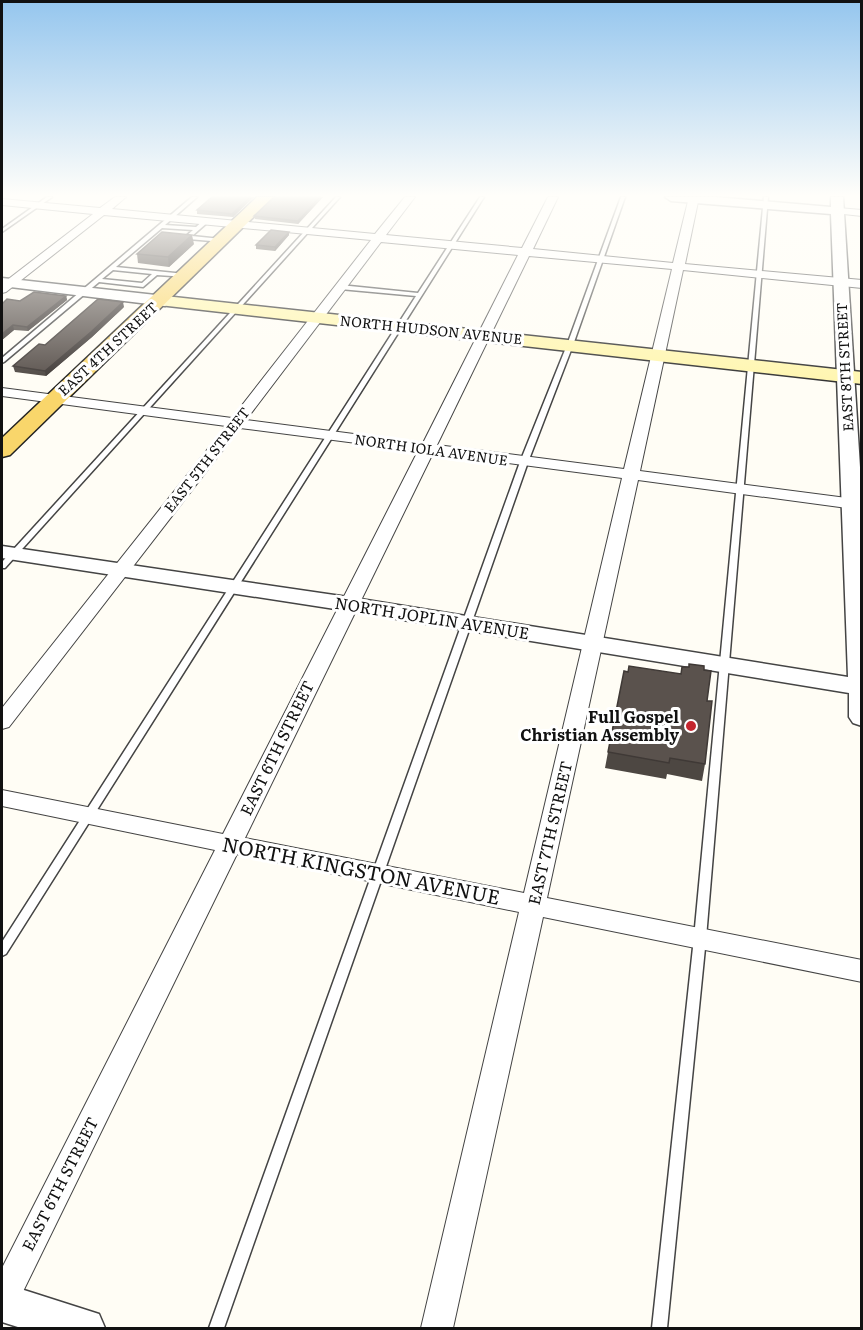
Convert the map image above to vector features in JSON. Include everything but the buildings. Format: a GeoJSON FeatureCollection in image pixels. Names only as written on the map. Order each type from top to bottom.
{"type":"FeatureCollection","features":[{"type":"Feature","properties":{"kind":"main road","name":"EAST 4TH STREET"},"geometry":{"type":"LineString","coordinates":[[2,450],[163,300],[202,259]]}},
{"type":"Feature","properties":{"kind":"main road","name":"NORTH HUDSON AVENUE"},"geometry":{"type":"LineString","coordinates":[[163,300],[853,377]]}},
{"type":"Feature","properties":{"kind":"street"},"geometry":{"type":"LineString","coordinates":[[4,284],[37,259]]}},
{"type":"Feature","properties":{"kind":"street","name":"EAST 5TH STREET"},"geometry":{"type":"LineString","coordinates":[[2,722],[362,259]]}},
{"type":"Feature","properties":{"kind":"street","name":"EAST 6TH STREET"},"geometry":{"type":"LineString","coordinates":[[2,1302],[348,604],[522,259]]}},
{"type":"Feature","properties":{"kind":"street"},"geometry":{"type":"LineString","coordinates":[[601,259],[861,284]]}},
{"type":"Feature","properties":{"kind":"street","name":"EAST 7TH STREET"},"geometry":{"type":"LineString","coordinates":[[437,1329],[681,259]]}},
{"type":"Feature","properties":{"kind":"street","name":"EAST 8TH STREET"},"geometry":{"type":"LineString","coordinates":[[840,259],[853,377],[861,717]]}},
{"type":"Feature","properties":{"kind":"street","name":"NORTH HUDSON AVENUE"},"geometry":{"type":"LineString","coordinates":[[4,284],[163,300]]}},
{"type":"Feature","properties":{"kind":"street","name":"NORTH IOLA AVENUE"},"geometry":{"type":"LineString","coordinates":[[2,392],[856,505]]}},
{"type":"Feature","properties":{"kind":"street","name":"NORTH JOPLIN AVENUE"},"geometry":{"type":"LineString","coordinates":[[5,557],[122,570],[348,604],[861,687]]}},
{"type":"Feature","properties":{"kind":"street","name":"NORTH KINGSTON AVENUE"},"geometry":{"type":"LineString","coordinates":[[2,798],[861,971]]}},
{"type":"Feature","properties":{"kind":"street"},"geometry":{"type":"LineString","coordinates":[[2,1302],[85,1329]]}},
{"type":"Feature","properties":{"kind":"lane"},"geometry":{"type":"LineString","coordinates":[[2,361],[122,259]]}},
{"type":"Feature","properties":{"kind":"lane"},"geometry":{"type":"LineString","coordinates":[[5,557],[281,259]]}},
{"type":"Feature","properties":{"kind":"lane"},"geometry":{"type":"LineString","coordinates":[[2,951],[442,259]]}},
{"type":"Feature","properties":{"kind":"lane"},"geometry":{"type":"LineString","coordinates":[[216,1329],[376,874],[468,624],[524,462],[570,345],[600,259]]}},
{"type":"Feature","properties":{"kind":"lane"},"geometry":{"type":"LineString","coordinates":[[659,1329],[700,938],[752,366],[759,259]]}},
{"type":"Feature","properties":{"kind":"lane"},"geometry":{"type":"LineString","coordinates":[[111,268],[185,276]]}},
{"type":"Feature","properties":{"kind":"lane"},"geometry":{"type":"LineString","coordinates":[[97,280],[143,285],[156,273]]}},
{"type":"Feature","properties":{"kind":"lane"},"geometry":{"type":"LineString","coordinates":[[340,287],[418,295]]}},
{"type":"Feature","properties":{"kind":"place","name":"Full Gospel Christian Assembly"},"geometry":{"type":"Point","coordinates":[691,726]}}]}
